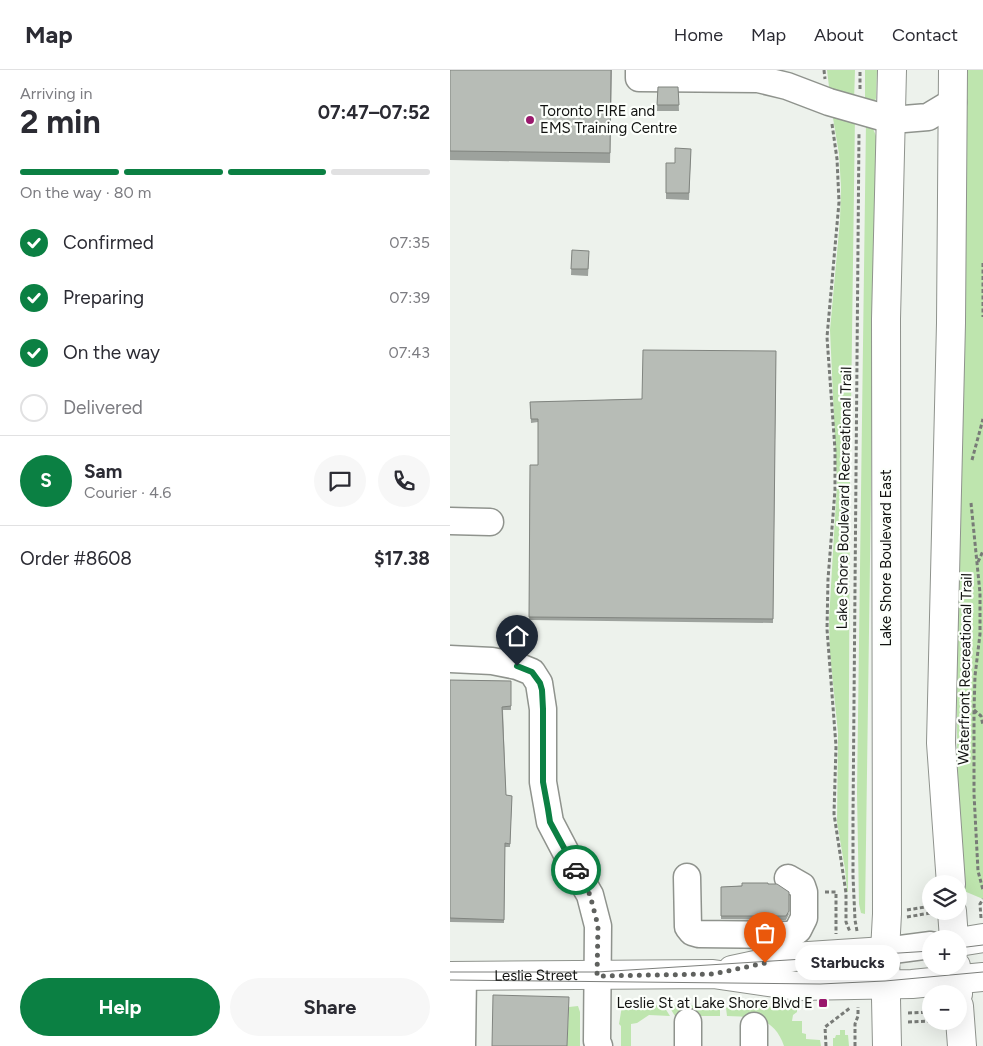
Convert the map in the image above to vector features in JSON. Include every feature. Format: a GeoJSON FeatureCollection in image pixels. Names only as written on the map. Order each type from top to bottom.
{"type":"FeatureCollection","features":[{"type":"Feature","properties":{"kind":"main road","name":"Lake Shore Boulevard East"},"geometry":{"type":"LineString","coordinates":[[887,1046],[885,951],[887,914],[886,319],[892,70]]}},
{"type":"Feature","properties":{"kind":"main road"},"geometry":{"type":"LineString","coordinates":[[950,875],[941,743],[951,323],[952,70]]}},
{"type":"Feature","properties":{"kind":"main road"},"geometry":{"type":"LineString","coordinates":[[967,941],[983,938]]}},
{"type":"Feature","properties":{"kind":"main road","name":"Leslie Street"},"geometry":{"type":"LineString","coordinates":[[713,974],[793,957],[885,951]]}},
{"type":"Feature","properties":{"kind":"main road","name":"Leslie Street"},"geometry":{"type":"LineString","coordinates":[[456,976],[713,974],[797,986],[912,984],[983,977]]}},
{"type":"Feature","properties":{"kind":"main road"},"geometry":{"type":"LineString","coordinates":[[961,1030],[962,1046]]}},
{"type":"Feature","properties":{"kind":"street"},"geometry":{"type":"LineString","coordinates":[[639,74],[758,79],[787,86],[829,102],[892,120],[928,117],[953,102]]}},
{"type":"Feature","properties":{"kind":"street"},"geometry":{"type":"LineString","coordinates":[[450,521],[490,522]]}},
{"type":"Feature","properties":{"kind":"street"},"geometry":{"type":"LineString","coordinates":[[450,659],[492,661],[517,666],[532,672],[540,683],[543,709],[543,782],[550,822],[590,895],[598,926],[597,1041],[599,1046]]}},
{"type":"Feature","properties":{"kind":"street"},"geometry":{"type":"LineString","coordinates":[[687,877],[688,927],[692,932],[699,934],[791,935],[798,930],[804,918],[804,892],[802,886],[788,878]]}},
{"type":"Feature","properties":{"kind":"street","name":"Leslie Street"},"geometry":{"type":"LineString","coordinates":[[885,951],[922,946]]}},
{"type":"Feature","properties":{"kind":"street"},"geometry":{"type":"LineString","coordinates":[[456,976],[462,1046]]}},
{"type":"Feature","properties":{"kind":"path","name":"Lake Shore Boulevard Recreational Trail"},"geometry":{"type":"LineString","coordinates":[[824,70],[837,159],[839,202],[827,337],[835,490],[828,579],[827,629],[836,746],[834,814],[846,894],[846,922],[851,935]]}},
{"type":"Feature","properties":{"kind":"path","name":"Lake Shore Boulevard Recreational Trail"},"geometry":{"type":"LineString","coordinates":[[857,926],[855,920],[853,876],[853,799],[860,70]]}},
{"type":"Feature","properties":{"kind":"path"},"geometry":{"type":"LineString","coordinates":[[983,263],[983,317]]}},
{"type":"Feature","properties":{"kind":"path"},"geometry":{"type":"LineString","coordinates":[[971,463],[983,419]]}},
{"type":"Feature","properties":{"kind":"path","name":"Waterfront Recreational Trail"},"geometry":{"type":"LineString","coordinates":[[970,499],[980,592],[980,634],[975,676],[974,794],[978,871],[983,890]]}},
{"type":"Feature","properties":{"kind":"path"},"geometry":{"type":"LineString","coordinates":[[978,563],[983,551]]}},
{"type":"Feature","properties":{"kind":"path"},"geometry":{"type":"LineString","coordinates":[[974,710],[981,716],[983,725]]}},
{"type":"Feature","properties":{"kind":"path"},"geometry":{"type":"LineString","coordinates":[[823,900],[823,892],[836,892],[836,940]]}},
{"type":"Feature","properties":{"kind":"path"},"geometry":{"type":"LineString","coordinates":[[980,904],[983,899]]}},
{"type":"Feature","properties":{"kind":"path"},"geometry":{"type":"LineString","coordinates":[[904,911],[922,908]]}},
{"type":"Feature","properties":{"kind":"path"},"geometry":{"type":"LineString","coordinates":[[904,918],[922,915]]}},
{"type":"Feature","properties":{"kind":"path"},"geometry":{"type":"LineString","coordinates":[[826,1046],[825,1027],[850,1008]]}},
{"type":"Feature","properties":{"kind":"path"},"geometry":{"type":"LineString","coordinates":[[901,1014],[922,1013]]}},
{"type":"Feature","properties":{"kind":"path"},"geometry":{"type":"LineString","coordinates":[[855,1046],[855,1024],[858,1016]]}},
{"type":"Feature","properties":{"kind":"path"},"geometry":{"type":"LineString","coordinates":[[900,1022],[922,1021]]}},
{"type":"Feature","properties":{"kind":"green space"},"geometry":{"type":"Polygon","coordinates":[[[827,70],[855,70],[854,102],[830,95],[827,70]]]}},
{"type":"Feature","properties":{"kind":"green space"},"geometry":{"type":"Polygon","coordinates":[[[865,70],[877,70],[874,104],[865,106],[865,70]]]}},
{"type":"Feature","properties":{"kind":"green space"},"geometry":{"type":"Polygon","coordinates":[[[962,70],[983,70],[983,899],[967,892],[967,875],[963,875],[957,760],[962,70]]]}},
{"type":"Feature","properties":{"kind":"green space"},"geometry":{"type":"Polygon","coordinates":[[[831,106],[855,115],[850,483],[848,892],[837,822],[838,733],[830,653],[829,620],[837,484],[830,330],[840,220],[841,187],[839,154],[831,106]]]}},
{"type":"Feature","properties":{"kind":"green space"},"geometry":{"type":"Polygon","coordinates":[[[866,121],[872,126],[876,136],[865,914],[861,913],[859,904],[857,793],[866,121]]]}},
{"type":"Feature","properties":{"kind":"green space"},"geometry":{"type":"Polygon","coordinates":[[[663,1005],[670,1016],[649,1015],[637,1023],[631,1024],[631,1046],[621,1046],[621,1026],[619,1024],[622,1006],[663,1005]]]}},
{"type":"Feature","properties":{"kind":"green space"},"geometry":{"type":"Polygon","coordinates":[[[668,1005],[717,1006],[717,1008],[720,1008],[720,1016],[675,1016],[668,1005]]]}},
{"type":"Feature","properties":{"kind":"green space"},"geometry":{"type":"Polygon","coordinates":[[[578,1006],[580,1012],[580,1046],[567,1046],[569,1007],[578,1006]]]}},
{"type":"Feature","properties":{"kind":"green space"},"geometry":{"type":"Polygon","coordinates":[[[729,1006],[797,1007],[797,1012],[793,1015],[792,1021],[802,1021],[802,1033],[806,1034],[806,1039],[820,1040],[821,1046],[784,1046],[780,1036],[769,1024],[754,1018],[727,1016],[726,1008],[729,1006]]]}},
{"type":"Feature","properties":{"kind":"green space"},"geometry":{"type":"Polygon","coordinates":[[[840,1030],[845,1030],[845,1035],[848,1035],[849,1046],[833,1046],[833,1038],[836,1035],[840,1035],[840,1030]]]}},
{"type":"Feature","properties":{"kind":"building","name":"Toronto FIRE and EMS Training Centre"},"geometry":{"type":"Polygon","coordinates":[[[450,70],[611,70],[610,153],[450,151],[450,70]]]}},
{"type":"Feature","properties":{"kind":"building"},"geometry":{"type":"Polygon","coordinates":[[[658,87],[678,87],[679,105],[657,105],[658,87]]]}},
{"type":"Feature","properties":{"kind":"building"},"geometry":{"type":"Polygon","coordinates":[[[675,148],[691,149],[689,193],[666,193],[666,163],[675,163],[675,148]]]}},
{"type":"Feature","properties":{"kind":"building"},"geometry":{"type":"Polygon","coordinates":[[[572,250],[589,251],[588,269],[571,269],[572,250]]]}},
{"type":"Feature","properties":{"kind":"building"},"geometry":{"type":"Polygon","coordinates":[[[643,350],[776,351],[773,619],[529,617],[530,465],[538,465],[538,419],[531,419],[530,402],[642,399],[643,350]]]}},
{"type":"Feature","properties":{"kind":"building"},"geometry":{"type":"Polygon","coordinates":[[[450,680],[511,681],[511,706],[502,707],[506,795],[512,796],[510,844],[505,843],[504,920],[450,918],[450,680]]]}},
{"type":"Feature","properties":{"kind":"building"},"geometry":{"type":"Polygon","coordinates":[[[742,883],[777,884],[789,892],[789,911],[786,916],[721,916],[721,887],[742,886],[742,883]]]}},
{"type":"Feature","properties":{"kind":"building"},"geometry":{"type":"Polygon","coordinates":[[[493,995],[569,997],[567,1046],[492,1046],[493,995]]]}},
{"type":"Feature","properties":{"kind":"tram line"},"geometry":{"type":"LineString","coordinates":[[967,947],[983,945]]}},
{"type":"Feature","properties":{"kind":"tram line"},"geometry":{"type":"LineString","coordinates":[[450,972],[597,972],[922,952]]}},
{"type":"Feature","properties":{"kind":"tram line"},"geometry":{"type":"LineString","coordinates":[[450,980],[820,984],[885,981],[983,972]]}},
{"type":"Feature","properties":{"kind":"way so far"},"geometry":{"type":"LineString","coordinates":[[576,870],[590,895],[598,926],[597,976],[713,974],[765,963]]}},
{"type":"Feature","properties":{"kind":"place","name":"Toronto FIRE and EMS Training Centre"},"geometry":{"type":"Point","coordinates":[530,120]}},
{"type":"Feature","properties":{"kind":"place","name":"Starbucks"},"geometry":{"type":"Point","coordinates":[765,963]}},
{"type":"Feature","properties":{"kind":"place","name":"Leslie St at Lake Shore Blvd E"},"geometry":{"type":"Point","coordinates":[823,1003]}},
{"type":"Feature","properties":{"kind":"route"},"geometry":{"type":"LineString","coordinates":[[517,666],[532,672],[540,683],[543,709],[543,782],[550,822],[576,870]]}}]}
